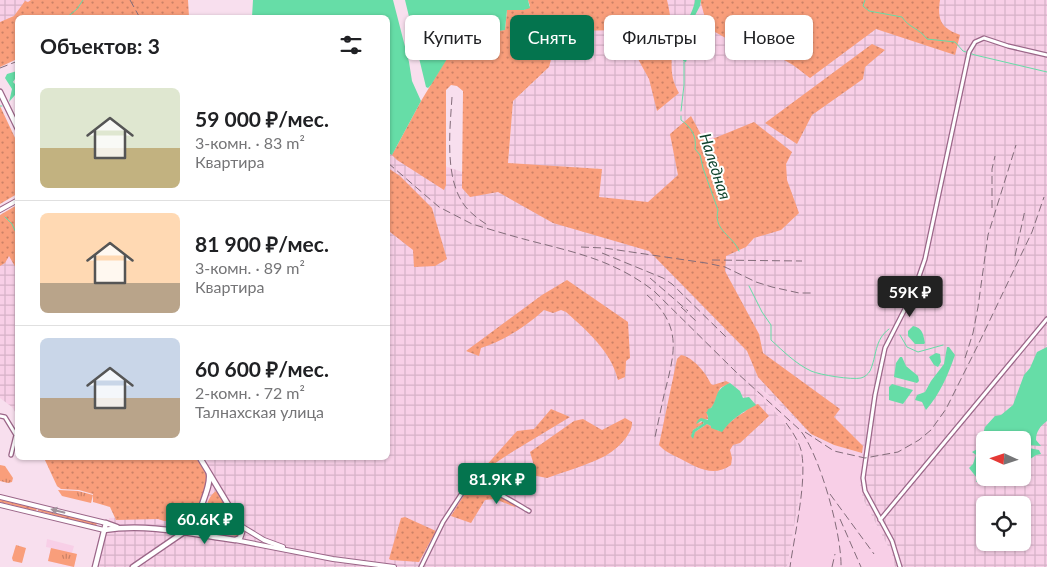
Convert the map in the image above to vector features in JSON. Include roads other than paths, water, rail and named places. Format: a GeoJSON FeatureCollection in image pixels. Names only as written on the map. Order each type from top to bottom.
{"type":"FeatureCollection","features":[{"type":"Feature","properties":{"kind":"main road"},"geometry":{"type":"LineString","coordinates":[[0,92],[15,123]]}},
{"type":"Feature","properties":{"kind":"main road"},"geometry":{"type":"LineString","coordinates":[[104,530],[119,528],[175,530],[237,541],[242,534],[241,526],[201,460]]}},
{"type":"Feature","properties":{"kind":"main road"},"geometry":{"type":"LineString","coordinates":[[207,535],[199,526],[199,515],[210,489],[209,473]]}},
{"type":"Feature","properties":{"kind":"main road"},"geometry":{"type":"LineString","coordinates":[[210,489],[219,490]]}},
{"type":"Feature","properties":{"kind":"main road"},"geometry":{"type":"LineString","coordinates":[[175,530],[190,526],[199,515]]}},
{"type":"Feature","properties":{"kind":"main road"},"geometry":{"type":"LineString","coordinates":[[95,567],[106,522],[119,528]]}},
{"type":"Feature","properties":{"kind":"main road"},"geometry":{"type":"LineString","coordinates":[[133,567],[184,532]]}},
{"type":"Feature","properties":{"kind":"street"},"geometry":{"type":"LineString","coordinates":[[900,567],[892,541],[864,491],[863,478],[879,371],[885,348],[918,282],[925,259],[969,52],[975,42],[984,38],[1047,55]]}},
{"type":"Feature","properties":{"kind":"street"},"geometry":{"type":"LineString","coordinates":[[0,210],[15,202]]}},
{"type":"Feature","properties":{"kind":"street"},"geometry":{"type":"LineString","coordinates":[[880,520],[1047,319]]}},
{"type":"Feature","properties":{"kind":"street"},"geometry":{"type":"LineString","coordinates":[[0,416],[5,417],[15,433]]}},
{"type":"Feature","properties":{"kind":"street"},"geometry":{"type":"LineString","coordinates":[[11,455],[15,439]]}},
{"type":"Feature","properties":{"kind":"street"},"geometry":{"type":"LineString","coordinates":[[421,567],[443,522],[468,484],[473,483],[486,488],[529,511]]}},
{"type":"Feature","properties":{"kind":"street"},"geometry":{"type":"LineString","coordinates":[[0,497],[106,522]]}},
{"type":"Feature","properties":{"kind":"street"},"geometry":{"type":"LineString","coordinates":[[0,505],[104,530]]}},
{"type":"Feature","properties":{"kind":"street"},"geometry":{"type":"LineString","coordinates":[[241,526],[264,540],[290,550]]}},
{"type":"Feature","properties":{"kind":"street"},"geometry":{"type":"LineString","coordinates":[[237,541],[343,561],[394,567]]}},
{"type":"Feature","properties":{"kind":"waterway"},"geometry":{"type":"LineString","coordinates":[[70,15],[83,0]]}},
{"type":"Feature","properties":{"kind":"waterway"},"geometry":{"type":"LineString","coordinates":[[865,0],[863,6],[869,11],[902,17],[927,39],[955,42],[963,51],[975,55],[1047,72]]}},
{"type":"Feature","properties":{"kind":"waterway","name":"Наледная"},"geometry":{"type":"LineString","coordinates":[[681,111],[684,62]]}},
{"type":"Feature","properties":{"kind":"waterway","name":"Наледная"},"geometry":{"type":"LineString","coordinates":[[681,116],[681,120],[688,126],[694,136],[695,149],[700,155],[718,210],[718,223],[739,251]]}},
{"type":"Feature","properties":{"kind":"waterway"},"geometry":{"type":"LineString","coordinates":[[5,217],[15,230]]}},
{"type":"Feature","properties":{"kind":"waterway","name":"Наледная"},"geometry":{"type":"LineString","coordinates":[[749,286],[771,325],[771,340],[795,361],[815,373],[844,378],[864,377],[870,371],[876,348],[881,338],[889,329]]}},
{"type":"Feature","properties":{"kind":"waterway","name":"Наледная"},"geometry":{"type":"LineString","coordinates":[[900,335],[907,347],[918,352],[943,345]]}},
{"type":"Feature","properties":{"kind":"railway"},"geometry":{"type":"LineString","coordinates":[[130,0],[138,15]]}},
{"type":"Feature","properties":{"kind":"railway"},"geometry":{"type":"LineString","coordinates":[[0,68],[15,62]]}},
{"type":"Feature","properties":{"kind":"railway"},"geometry":{"type":"LineString","coordinates":[[452,97],[450,150],[456,189],[466,208],[489,226]]}},
{"type":"Feature","properties":{"kind":"railway"},"geometry":{"type":"LineString","coordinates":[[965,358],[973,333],[978,307],[988,235],[1016,145]]}},
{"type":"Feature","properties":{"kind":"railway"},"geometry":{"type":"LineString","coordinates":[[992,208],[992,169],[995,156]]}},
{"type":"Feature","properties":{"kind":"railway"},"geometry":{"type":"LineString","coordinates":[[390,165],[439,207],[472,224],[596,259],[625,272],[654,291],[736,372],[800,430],[815,457],[834,516],[841,567]]}},
{"type":"Feature","properties":{"kind":"railway"},"geometry":{"type":"LineString","coordinates":[[805,432],[834,451],[865,458],[898,452],[919,440],[931,430],[946,409],[978,345],[1032,232],[1044,197]]}},
{"type":"Feature","properties":{"kind":"railway"},"geometry":{"type":"LineString","coordinates":[[1015,256],[1025,210]]}},
{"type":"Feature","properties":{"kind":"railway"},"geometry":{"type":"LineString","coordinates":[[581,247],[604,248],[706,263],[725,267],[756,282],[772,287],[799,293],[814,293]]}},
{"type":"Feature","properties":{"kind":"railway"},"geometry":{"type":"LineString","coordinates":[[602,253],[663,278],[672,284],[726,337]]}},
{"type":"Feature","properties":{"kind":"railway"},"geometry":{"type":"LineString","coordinates":[[712,260],[802,261]]}},
{"type":"Feature","properties":{"kind":"railway"},"geometry":{"type":"LineString","coordinates":[[650,278],[688,311]]}},
{"type":"Feature","properties":{"kind":"railway"},"geometry":{"type":"LineString","coordinates":[[647,295],[667,318],[673,342],[671,367],[655,437]]}},
{"type":"Feature","properties":{"kind":"railway"},"geometry":{"type":"LineString","coordinates":[[681,307],[696,321]]}},
{"type":"Feature","properties":{"kind":"railway"},"geometry":{"type":"LineString","coordinates":[[786,423],[798,443],[803,462],[800,508],[790,567]]}},
{"type":"Feature","properties":{"kind":"railway"},"geometry":{"type":"LineString","coordinates":[[830,494],[874,554]]}},
{"type":"Feature","properties":{"kind":"railway"},"geometry":{"type":"LineString","coordinates":[[840,519],[861,567]]}},
{"type":"Feature","properties":{"kind":"railway"},"geometry":{"type":"LineString","coordinates":[[832,567],[835,554]]}}]}
